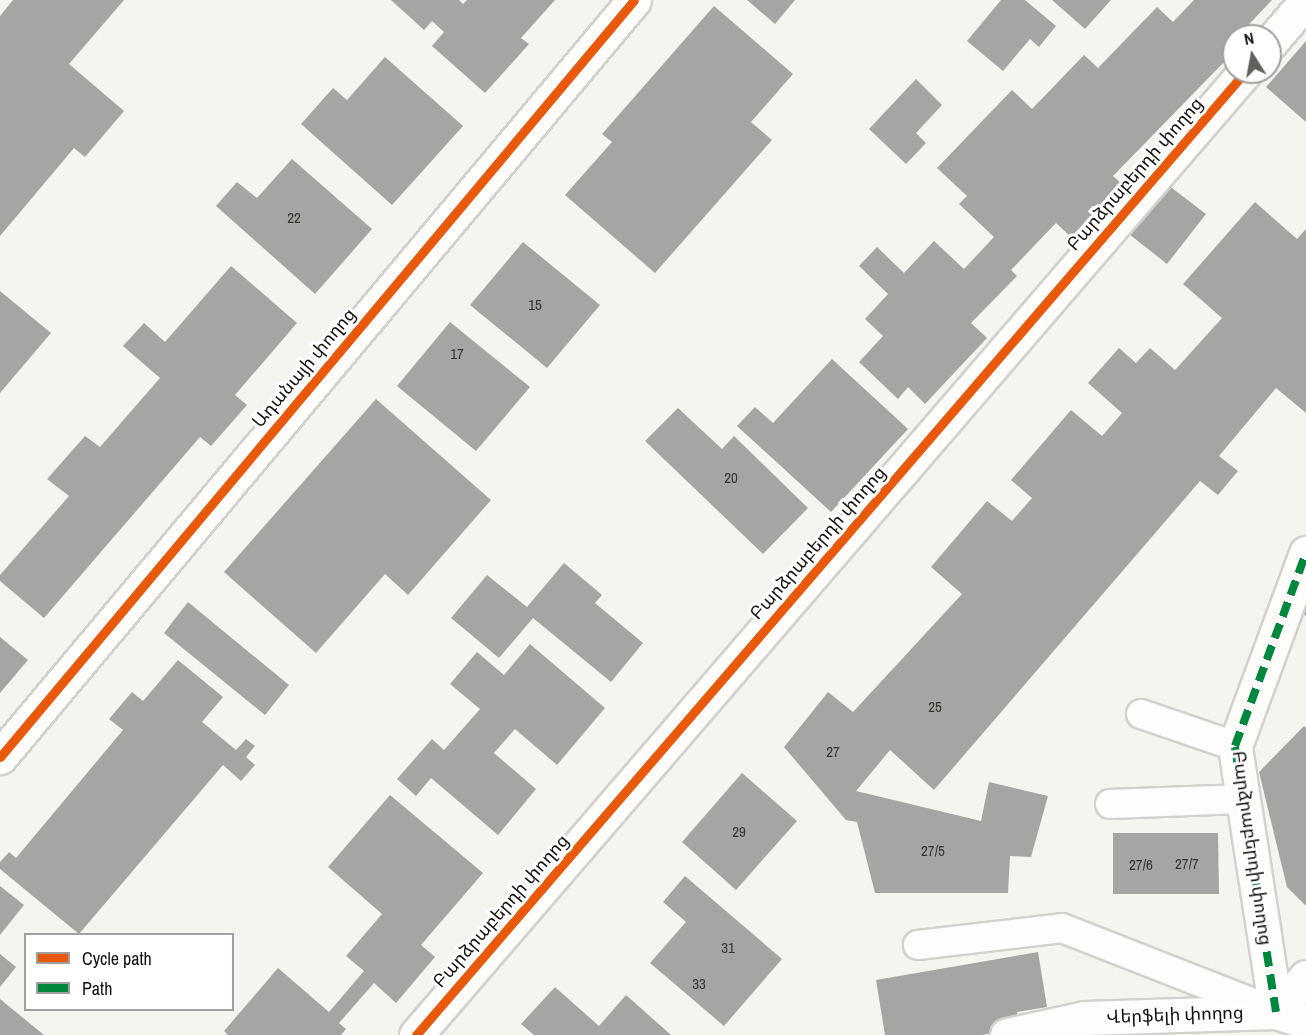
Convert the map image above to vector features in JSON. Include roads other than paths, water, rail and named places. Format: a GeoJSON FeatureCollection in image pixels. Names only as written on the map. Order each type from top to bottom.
{"type":"FeatureCollection","features":[{"type":"Feature","properties":{"kind":"street","name":"Ադանայի փողոց"},"geometry":{"type":"LineString","coordinates":[[0,757],[634,0]]}},
{"type":"Feature","properties":{"kind":"street"},"geometry":{"type":"LineString","coordinates":[[1282,29],[1306,1]]}},
{"type":"Feature","properties":{"kind":"street","name":"Բարձրաբերդի փողոց"},"geometry":{"type":"LineString","coordinates":[[416,1035],[1235,84]]}},
{"type":"Feature","properties":{"kind":"street","name":"Բարձրաբերդի փողոց"},"geometry":{"type":"LineString","coordinates":[[1275,1012],[1235,746],[1306,553]]}},
{"type":"Feature","properties":{"kind":"street"},"geometry":{"type":"LineString","coordinates":[[1275,1012],[1306,977]]}},
{"type":"Feature","properties":{"kind":"street","name":"Վերֆելի փողոց"},"geometry":{"type":"LineString","coordinates":[[1007,1035],[1084,1018],[1275,1012],[1306,1022]]}},
{"type":"Feature","properties":{"kind":"lane"},"geometry":{"type":"LineString","coordinates":[[1141,714],[1235,746]]}},
{"type":"Feature","properties":{"kind":"lane"},"geometry":{"type":"LineString","coordinates":[[1110,804],[1243,799]]}},
{"type":"Feature","properties":{"kind":"lane"},"geometry":{"type":"LineString","coordinates":[[918,945],[1062,928],[1275,1012]]}}]}
